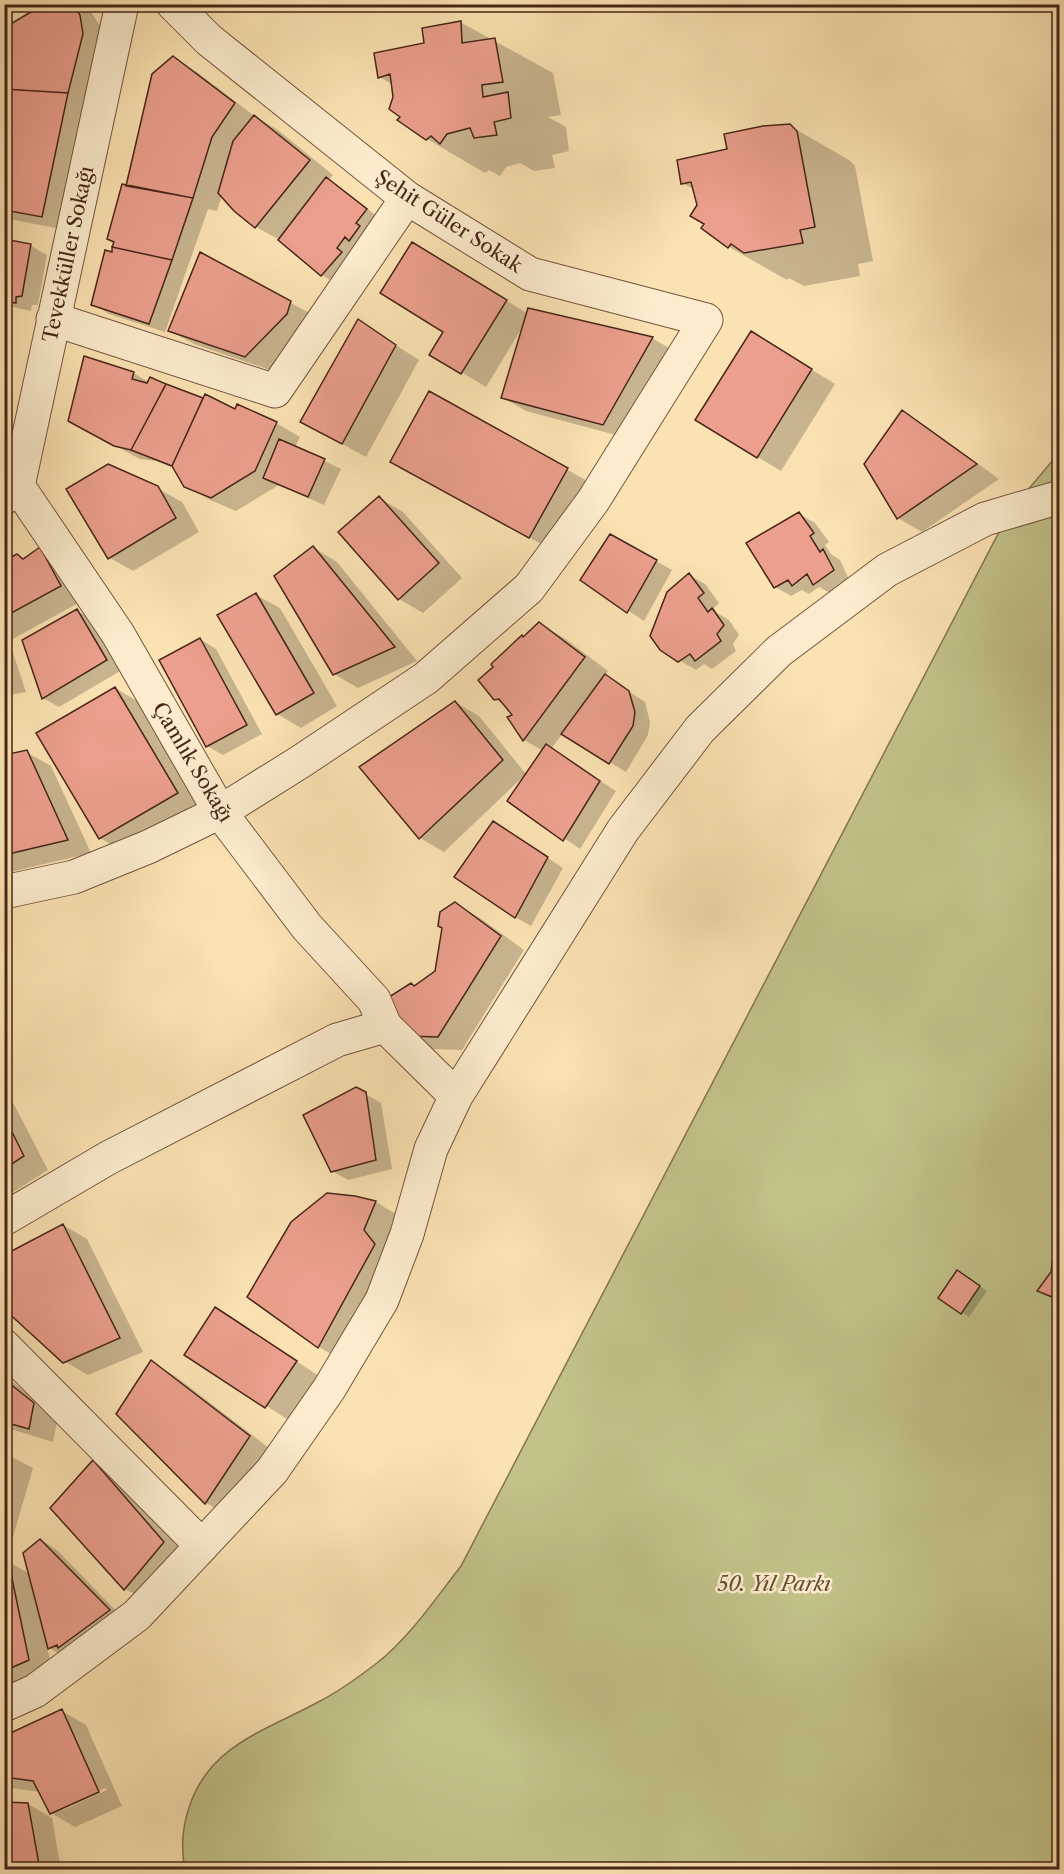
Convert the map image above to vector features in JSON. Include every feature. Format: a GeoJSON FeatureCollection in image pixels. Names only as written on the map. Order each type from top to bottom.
{"type":"FeatureCollection","features":[{"type":"Feature","properties":{"kind":"street","name":"Tevekküller Sokağı"},"geometry":{"type":"LineString","coordinates":[[11,492],[53,320],[122,4]]}},
{"type":"Feature","properties":{"kind":"street","name":"Şehit Güler Sokak"},"geometry":{"type":"LineString","coordinates":[[173,4],[208,40],[407,198],[530,274],[706,320],[593,501],[529,588],[426,678],[220,812]]}},
{"type":"Feature","properties":{"kind":"street"},"geometry":{"type":"LineString","coordinates":[[53,320],[275,391],[407,198]]}},
{"type":"Feature","properties":{"kind":"street","name":"Çamlık Sokağı"},"geometry":{"type":"LineString","coordinates":[[11,492],[118,634],[220,812],[307,927],[374,1000],[386,1026],[456,1096]]}},
{"type":"Feature","properties":{"kind":"street"},"geometry":{"type":"LineString","coordinates":[[4,1705],[35,1691],[137,1615],[272,1471],[329,1389],[382,1299],[407,1234],[431,1149],[456,1096],[623,830],[708,721],[779,651],[887,570],[985,519],[1059,497]]}},
{"type":"Feature","properties":{"kind":"street"},"geometry":{"type":"LineString","coordinates":[[4,892],[74,877],[148,847],[220,812]]}},
{"type":"Feature","properties":{"kind":"street"},"geometry":{"type":"LineString","coordinates":[[4,1219],[108,1158],[337,1040],[386,1026]]}},
{"type":"Feature","properties":{"kind":"street"},"geometry":{"type":"LineString","coordinates":[[4,1346],[202,1546]]}},
{"type":"Feature","properties":{"kind":"green space","name":"50. Yıl Parkı"},"geometry":{"type":"Polygon","coordinates":[[[1059,453],[1059,1869],[185,1870],[183,1832],[186,1818],[197,1789],[209,1770],[241,1742],[327,1697],[377,1663],[411,1630],[461,1566],[1010,511],[1059,453]]]}},
{"type":"Feature","properties":{"kind":"building"},"geometry":{"type":"Polygon","coordinates":[[[44,4],[73,4],[80,15],[83,34],[68,93],[4,89],[4,28],[44,4]]]}},
{"type":"Feature","properties":{"kind":"building"},"geometry":{"type":"Polygon","coordinates":[[[461,21],[462,43],[495,38],[503,82],[482,85],[483,97],[508,92],[511,118],[494,122],[497,135],[474,138],[470,128],[447,134],[440,144],[431,136],[426,140],[397,120],[400,117],[389,109],[393,97],[390,74],[378,78],[374,53],[424,43],[422,28],[461,21]]]}},
{"type":"Feature","properties":{"kind":"building"},"geometry":{"type":"Polygon","coordinates":[[[173,56],[235,103],[212,137],[193,198],[126,186],[152,74],[173,56]]]}},
{"type":"Feature","properties":{"kind":"building"},"geometry":{"type":"Polygon","coordinates":[[[4,89],[68,93],[42,217],[4,210],[4,89]]]}},
{"type":"Feature","properties":{"kind":"building"},"geometry":{"type":"Polygon","coordinates":[[[254,115],[310,160],[255,228],[234,211],[218,193],[233,141],[254,115]]]}},
{"type":"Feature","properties":{"kind":"building"},"geometry":{"type":"Polygon","coordinates":[[[790,124],[797,131],[815,227],[800,230],[803,243],[744,253],[731,244],[728,248],[701,228],[704,224],[690,216],[697,205],[691,182],[681,184],[677,160],[727,149],[724,134],[763,126],[790,124]]]}},
{"type":"Feature","properties":{"kind":"building"},"geometry":{"type":"Polygon","coordinates":[[[326,177],[367,209],[356,223],[360,226],[349,241],[345,237],[337,248],[342,252],[321,276],[278,240],[326,177]]]}},
{"type":"Feature","properties":{"kind":"building"},"geometry":{"type":"Polygon","coordinates":[[[122,184],[193,198],[172,260],[112,247],[114,242],[107,239],[122,184]]]}},
{"type":"Feature","properties":{"kind":"building"},"geometry":{"type":"Polygon","coordinates":[[[4,239],[31,244],[22,296],[16,297],[16,303],[4,301],[4,239]]]}},
{"type":"Feature","properties":{"kind":"building"},"geometry":{"type":"Polygon","coordinates":[[[412,242],[507,300],[461,374],[429,355],[443,332],[380,293],[412,242]]]}},
{"type":"Feature","properties":{"kind":"building"},"geometry":{"type":"Polygon","coordinates":[[[112,247],[172,260],[149,324],[91,305],[105,250],[112,252],[112,247]]]}},
{"type":"Feature","properties":{"kind":"building"},"geometry":{"type":"Polygon","coordinates":[[[200,252],[291,301],[287,314],[245,357],[168,331],[200,252]]]}},
{"type":"Feature","properties":{"kind":"building"},"geometry":{"type":"Polygon","coordinates":[[[528,308],[653,337],[603,425],[501,398],[528,308]]]}},
{"type":"Feature","properties":{"kind":"building"},"geometry":{"type":"Polygon","coordinates":[[[358,319],[396,345],[342,444],[300,422],[358,319]]]}},
{"type":"Feature","properties":{"kind":"building"},"geometry":{"type":"Polygon","coordinates":[[[751,331],[812,369],[757,458],[695,420],[751,331]]]}},
{"type":"Feature","properties":{"kind":"building"},"geometry":{"type":"Polygon","coordinates":[[[84,356],[134,372],[132,379],[147,383],[150,377],[166,384],[131,450],[114,446],[68,421],[84,356]]]}},
{"type":"Feature","properties":{"kind":"building"},"geometry":{"type":"Polygon","coordinates":[[[166,384],[203,398],[172,466],[131,450],[166,384]]]}},
{"type":"Feature","properties":{"kind":"building"},"geometry":{"type":"Polygon","coordinates":[[[429,391],[568,468],[529,538],[390,462],[429,391]]]}},
{"type":"Feature","properties":{"kind":"building"},"geometry":{"type":"Polygon","coordinates":[[[205,394],[235,409],[237,404],[277,422],[255,471],[211,498],[184,487],[172,466],[205,394]]]}},
{"type":"Feature","properties":{"kind":"building"},"geometry":{"type":"Polygon","coordinates":[[[902,410],[977,464],[897,519],[864,464],[902,410]]]}},
{"type":"Feature","properties":{"kind":"building"},"geometry":{"type":"Polygon","coordinates":[[[279,439],[325,459],[308,497],[263,478],[279,439]]]}},
{"type":"Feature","properties":{"kind":"building"},"geometry":{"type":"Polygon","coordinates":[[[108,464],[158,486],[176,518],[108,559],[66,489],[108,464]]]}},
{"type":"Feature","properties":{"kind":"building"},"geometry":{"type":"Polygon","coordinates":[[[379,496],[439,563],[398,600],[338,532],[379,496]]]}},
{"type":"Feature","properties":{"kind":"building"},"geometry":{"type":"Polygon","coordinates":[[[799,512],[814,533],[810,536],[820,552],[823,549],[834,570],[813,585],[807,574],[792,586],[788,580],[774,588],[746,543],[799,512]]]}},
{"type":"Feature","properties":{"kind":"building"},"geometry":{"type":"Polygon","coordinates":[[[610,534],[657,560],[627,613],[580,580],[610,534]]]}},
{"type":"Feature","properties":{"kind":"building"},"geometry":{"type":"Polygon","coordinates":[[[313,546],[395,647],[333,675],[274,576],[313,546]]]}},
{"type":"Feature","properties":{"kind":"building"},"geometry":{"type":"Polygon","coordinates":[[[40,547],[61,586],[4,617],[4,561],[17,554],[23,559],[40,547]]]}},
{"type":"Feature","properties":{"kind":"building"},"geometry":{"type":"Polygon","coordinates":[[[689,573],[704,593],[698,598],[708,612],[712,608],[724,625],[717,634],[721,641],[695,661],[690,654],[678,662],[660,650],[650,636],[667,592],[689,573]]]}},
{"type":"Feature","properties":{"kind":"building"},"geometry":{"type":"Polygon","coordinates":[[[256,593],[314,693],[276,715],[217,615],[256,593]]]}},
{"type":"Feature","properties":{"kind":"building"},"geometry":{"type":"Polygon","coordinates":[[[77,609],[107,660],[42,699],[22,640],[77,609]]]}},
{"type":"Feature","properties":{"kind":"building"},"geometry":{"type":"Polygon","coordinates":[[[539,622],[585,657],[523,741],[507,717],[512,715],[499,699],[494,700],[478,680],[493,667],[491,664],[539,622]]]}},
{"type":"Feature","properties":{"kind":"building"},"geometry":{"type":"Polygon","coordinates":[[[200,638],[247,725],[206,747],[159,660],[200,638]]]}},
{"type":"Feature","properties":{"kind":"building"},"geometry":{"type":"Polygon","coordinates":[[[605,674],[629,691],[635,712],[633,726],[609,764],[561,734],[605,674]]]}},
{"type":"Feature","properties":{"kind":"building"},"geometry":{"type":"Polygon","coordinates":[[[115,687],[178,793],[99,839],[36,733],[115,687]]]}},
{"type":"Feature","properties":{"kind":"building"},"geometry":{"type":"Polygon","coordinates":[[[455,701],[503,760],[419,839],[359,767],[455,701]]]}},
{"type":"Feature","properties":{"kind":"building"},"geometry":{"type":"Polygon","coordinates":[[[546,744],[600,781],[563,841],[507,801],[546,744]]]}},
{"type":"Feature","properties":{"kind":"building"},"geometry":{"type":"Polygon","coordinates":[[[27,750],[68,840],[4,855],[4,755],[27,750]]]}},
{"type":"Feature","properties":{"kind":"building"},"geometry":{"type":"Polygon","coordinates":[[[493,821],[548,857],[515,918],[454,877],[493,821]]]}},
{"type":"Feature","properties":{"kind":"building"},"geometry":{"type":"Polygon","coordinates":[[[455,902],[501,936],[438,1037],[406,1036],[389,997],[411,983],[414,986],[435,971],[442,928],[438,926],[440,912],[455,902]]]}},
{"type":"Feature","properties":{"kind":"building"},"geometry":{"type":"Polygon","coordinates":[[[356,1087],[366,1092],[376,1160],[331,1172],[303,1115],[356,1087]]]}},
{"type":"Feature","properties":{"kind":"building"},"geometry":{"type":"Polygon","coordinates":[[[4,1116],[24,1156],[4,1169],[4,1116]]]}},
{"type":"Feature","properties":{"kind":"building"},"geometry":{"type":"Polygon","coordinates":[[[327,1193],[376,1201],[364,1230],[375,1244],[318,1348],[247,1297],[291,1222],[327,1193]]]}},
{"type":"Feature","properties":{"kind":"building"},"geometry":{"type":"Polygon","coordinates":[[[63,1224],[120,1338],[63,1363],[4,1309],[4,1255],[63,1224]]]}},
{"type":"Feature","properties":{"kind":"building"},"geometry":{"type":"Polygon","coordinates":[[[1060,1246],[1060,1304],[1052,1297],[1037,1291],[1051,1272],[1054,1247],[1060,1246]]]}},
{"type":"Feature","properties":{"kind":"building"},"geometry":{"type":"Polygon","coordinates":[[[957,1270],[980,1286],[961,1314],[938,1298],[957,1270]]]}},
{"type":"Feature","properties":{"kind":"building"},"geometry":{"type":"Polygon","coordinates":[[[215,1307],[297,1361],[265,1408],[184,1355],[215,1307]]]}},
{"type":"Feature","properties":{"kind":"building"},"geometry":{"type":"Polygon","coordinates":[[[151,1360],[250,1436],[205,1504],[116,1414],[151,1360]]]}},
{"type":"Feature","properties":{"kind":"building"},"geometry":{"type":"Polygon","coordinates":[[[4,1379],[34,1403],[29,1429],[4,1422],[4,1379]]]}},
{"type":"Feature","properties":{"kind":"building"},"geometry":{"type":"Polygon","coordinates":[[[4,1451],[10,1453],[4,1472],[4,1451]]]}},
{"type":"Feature","properties":{"kind":"building"},"geometry":{"type":"Polygon","coordinates":[[[93,1460],[164,1542],[124,1590],[50,1508],[93,1460]]]}},
{"type":"Feature","properties":{"kind":"building"},"geometry":{"type":"Polygon","coordinates":[[[40,1539],[110,1610],[58,1648],[57,1645],[48,1649],[23,1553],[40,1539]]]}},
{"type":"Feature","properties":{"kind":"building"},"geometry":{"type":"Polygon","coordinates":[[[8,1559],[29,1660],[4,1671],[4,1560],[8,1559]]]}},
{"type":"Feature","properties":{"kind":"building"},"geometry":{"type":"Polygon","coordinates":[[[62,1709],[99,1792],[50,1814],[33,1781],[4,1777],[4,1736],[62,1709]]]}},
{"type":"Feature","properties":{"kind":"building"},"geometry":{"type":"Polygon","coordinates":[[[4,1802],[28,1803],[40,1870],[4,1870],[4,1802]]]}}]}
